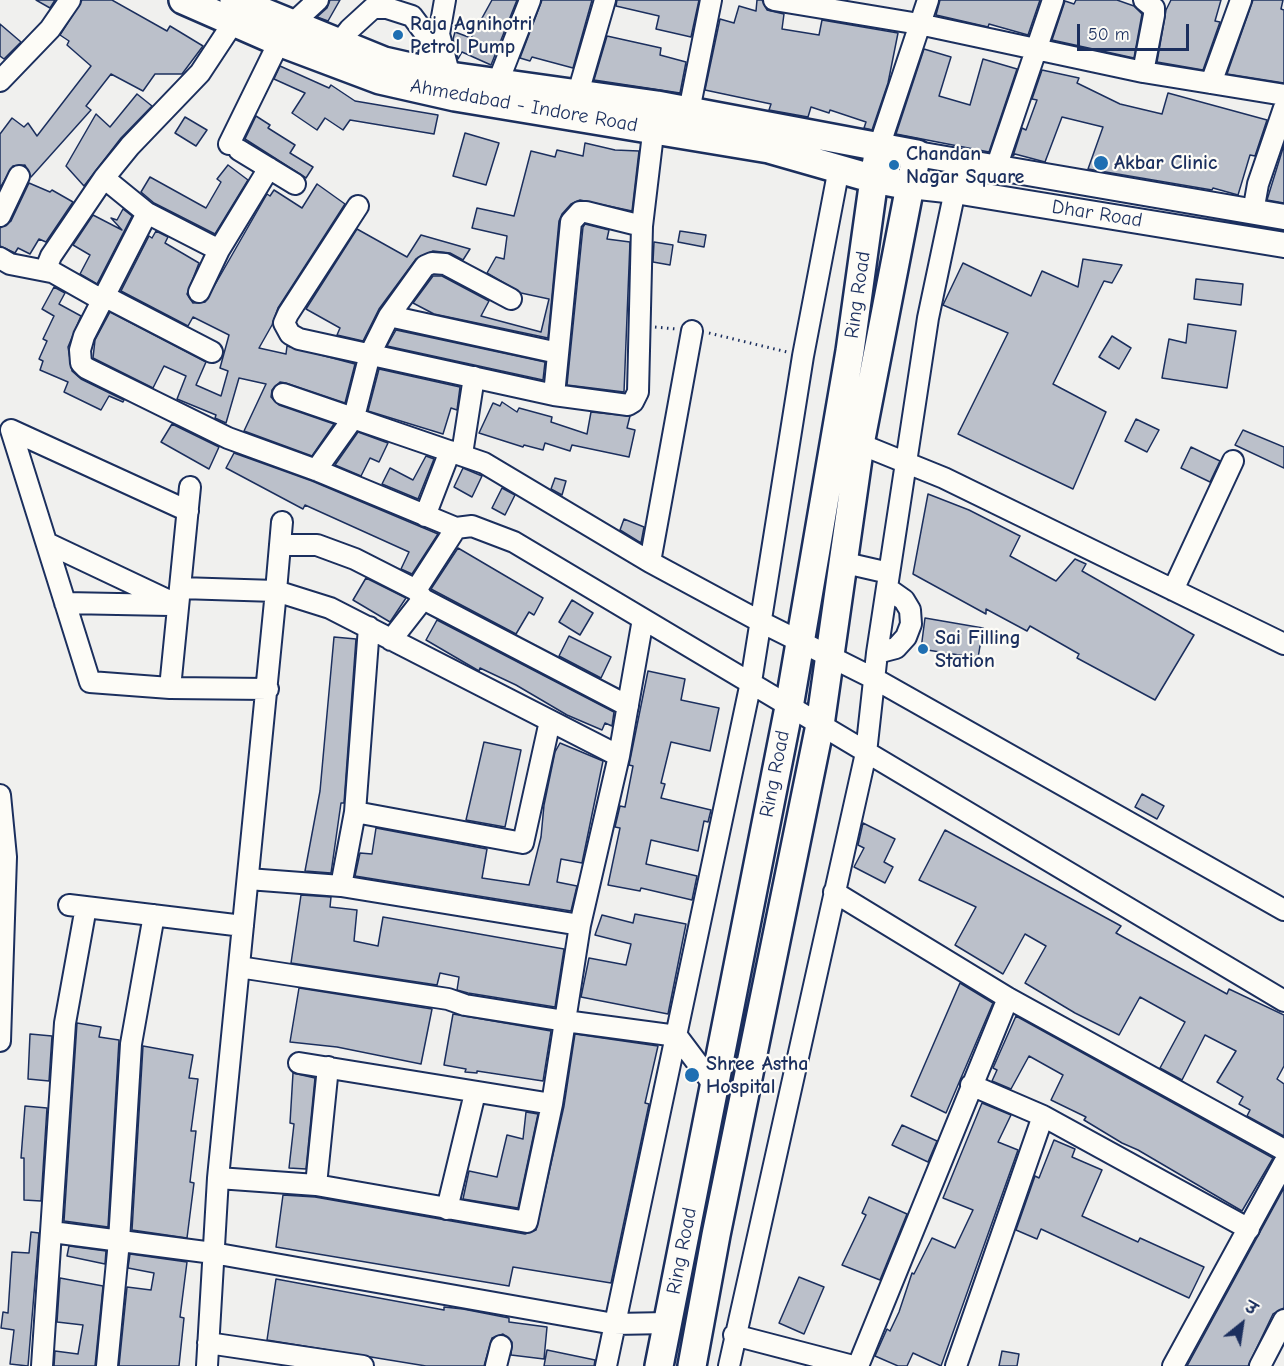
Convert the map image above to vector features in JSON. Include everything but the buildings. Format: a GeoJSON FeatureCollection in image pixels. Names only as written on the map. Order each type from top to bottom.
{"type":"FeatureCollection","features":[{"type":"Feature","properties":{"kind":"highway","name":"Ahmedabad - Indore Road"},"geometry":{"type":"LineString","coordinates":[[183,0],[234,12],[332,51],[384,61],[439,83],[655,117],[689,111],[917,154]]}},
{"type":"Feature","properties":{"kind":"highway","name":"Ahmedabad - Indore Road"},"geometry":{"type":"LineString","coordinates":[[439,83],[498,82],[578,93],[874,179],[910,186]]}},
{"type":"Feature","properties":{"kind":"highway","name":"Ring Road"},"geometry":{"type":"LineString","coordinates":[[659,1366],[789,707],[849,351],[879,147]]}},
{"type":"Feature","properties":{"kind":"highway","name":"Ring Road"},"geometry":{"type":"LineString","coordinates":[[692,1366],[716,1235],[820,725],[831,655],[841,562],[860,444],[917,154]]}},
{"type":"Feature","properties":{"kind":"main road","name":"Dhar Road"},"geometry":{"type":"LineString","coordinates":[[917,154],[1284,217]]}},
{"type":"Feature","properties":{"kind":"main road","name":"Dhar Road"},"geometry":{"type":"LineString","coordinates":[[910,186],[955,191],[1284,245]]}},
{"type":"Feature","properties":{"kind":"street"},"geometry":{"type":"LineString","coordinates":[[0,81],[50,29],[70,0]]}},
{"type":"Feature","properties":{"kind":"street"},"geometry":{"type":"LineString","coordinates":[[295,184],[234,147],[286,33],[318,0]]}},
{"type":"Feature","properties":{"kind":"street"},"geometry":{"type":"LineString","coordinates":[[439,83],[440,34],[445,0]]}},
{"type":"Feature","properties":{"kind":"street"},"geometry":{"type":"LineString","coordinates":[[498,82],[530,0]]}},
{"type":"Feature","properties":{"kind":"street"},"geometry":{"type":"LineString","coordinates":[[578,93],[605,0]]}},
{"type":"Feature","properties":{"kind":"street"},"geometry":{"type":"LineString","coordinates":[[689,111],[711,0]]}},
{"type":"Feature","properties":{"kind":"street"},"geometry":{"type":"LineString","coordinates":[[774,0],[919,24],[1143,72],[1284,95]]}},
{"type":"Feature","properties":{"kind":"street"},"geometry":{"type":"LineString","coordinates":[[879,147],[928,0]]}},
{"type":"Feature","properties":{"kind":"street"},"geometry":{"type":"LineString","coordinates":[[996,168],[1053,0]]}},
{"type":"Feature","properties":{"kind":"street"},"geometry":{"type":"LineString","coordinates":[[1143,72],[1154,15],[1154,8],[1144,0]]}},
{"type":"Feature","properties":{"kind":"street"},"geometry":{"type":"LineString","coordinates":[[1211,83],[1241,0]]}},
{"type":"Feature","properties":{"kind":"street"},"geometry":{"type":"LineString","coordinates":[[332,51],[373,8],[387,8],[412,16],[421,25],[439,83]]}},
{"type":"Feature","properties":{"kind":"street"},"geometry":{"type":"LineString","coordinates":[[51,272],[47,266],[51,256],[105,178],[130,146],[195,79],[234,12]]}},
{"type":"Feature","properties":{"kind":"street"},"geometry":{"type":"LineString","coordinates":[[1253,212],[1258,184],[1284,108]]}},
{"type":"Feature","properties":{"kind":"street"},"geometry":{"type":"LineString","coordinates":[[358,206],[284,323],[290,334],[299,339],[554,395],[621,404],[633,402],[638,392],[642,226],[655,117]]}},
{"type":"Feature","properties":{"kind":"street"},"geometry":{"type":"LineString","coordinates":[[729,1366],[734,1335],[801,1050],[866,753],[877,653],[928,318],[960,162]]}},
{"type":"Feature","properties":{"kind":"street"},"geometry":{"type":"LineString","coordinates":[[199,292],[219,250],[269,168]]}},
{"type":"Feature","properties":{"kind":"street"},"geometry":{"type":"LineString","coordinates":[[606,1366],[752,682],[803,356],[839,168]]}},
{"type":"Feature","properties":{"kind":"street"},"geometry":{"type":"LineString","coordinates":[[0,216],[19,176]]}},
{"type":"Feature","properties":{"kind":"street"},"geometry":{"type":"LineString","coordinates":[[105,178],[147,213],[219,250]]}},
{"type":"Feature","properties":{"kind":"street"},"geometry":{"type":"LineString","coordinates":[[554,395],[569,234],[575,216],[580,212],[586,212],[642,226]]}},
{"type":"Feature","properties":{"kind":"street"},"geometry":{"type":"LineString","coordinates":[[147,213],[122,267],[103,298],[80,350],[81,363],[86,368],[199,425],[456,528],[472,526],[514,542],[1284,1001]]}},
{"type":"Feature","properties":{"kind":"street"},"geometry":{"type":"LineString","coordinates":[[0,258],[10,264],[51,272],[212,352]]}},
{"type":"Feature","properties":{"kind":"street"},"geometry":{"type":"LineString","coordinates":[[316,470],[354,417],[370,354],[389,316],[416,277],[432,263],[445,264],[511,299]]}},
{"type":"Feature","properties":{"kind":"street"},"geometry":{"type":"LineString","coordinates":[[389,316],[558,353]]}},
{"type":"Feature","properties":{"kind":"street"},"geometry":{"type":"LineString","coordinates":[[650,562],[692,331]]}},
{"type":"Feature","properties":{"kind":"street"},"geometry":{"type":"LineString","coordinates":[[425,516],[456,453],[474,377]]}},
{"type":"Feature","properties":{"kind":"street"},"geometry":{"type":"LineString","coordinates":[[283,394],[484,463],[650,562],[763,623],[875,678],[1284,910]]}},
{"type":"Feature","properties":{"kind":"street"},"geometry":{"type":"LineString","coordinates":[[188,511],[11,430],[90,682],[170,688],[268,689]]}},
{"type":"Feature","properties":{"kind":"street"},"geometry":{"type":"LineString","coordinates":[[860,444],[906,463],[1284,644]]}},
{"type":"Feature","properties":{"kind":"street"},"geometry":{"type":"LineString","coordinates":[[1173,590],[1233,461]]}},
{"type":"Feature","properties":{"kind":"street"},"geometry":{"type":"LineString","coordinates":[[170,688],[190,487]]}},
{"type":"Feature","properties":{"kind":"street"},"geometry":{"type":"LineString","coordinates":[[207,1366],[218,1178],[268,689],[282,522]]}},
{"type":"Feature","properties":{"kind":"street"},"geometry":{"type":"LineString","coordinates":[[392,639],[456,528]]}},
{"type":"Feature","properties":{"kind":"street"},"geometry":{"type":"LineString","coordinates":[[47,543],[179,596]]}},
{"type":"Feature","properties":{"kind":"street"},"geometry":{"type":"LineString","coordinates":[[280,544],[316,545],[355,559],[628,706]]}},
{"type":"Feature","properties":{"kind":"street"},"geometry":{"type":"LineString","coordinates":[[841,562],[888,580],[910,610],[911,624],[906,637],[896,648],[877,653]]}},
{"type":"Feature","properties":{"kind":"street"},"geometry":{"type":"LineString","coordinates":[[65,603],[276,591],[330,608],[619,756]]}},
{"type":"Feature","properties":{"kind":"street"},"geometry":{"type":"LineString","coordinates":[[218,1178],[316,1185],[527,1222],[552,1104],[580,925],[619,756],[643,619]]}},
{"type":"Feature","properties":{"kind":"street"},"geometry":{"type":"LineString","coordinates":[[341,886],[355,812],[369,627]]}},
{"type":"Feature","properties":{"kind":"street"},"geometry":{"type":"LineString","coordinates":[[355,812],[523,843],[550,721]]}},
{"type":"Feature","properties":{"kind":"street"},"geometry":{"type":"LineString","coordinates":[[0,795],[6,857],[0,1041]]}},
{"type":"Feature","properties":{"kind":"street"},"geometry":{"type":"LineString","coordinates":[[248,879],[341,886],[580,925]]}},
{"type":"Feature","properties":{"kind":"street"},"geometry":{"type":"LineString","coordinates":[[834,892],[1008,998],[1284,1149]]}},
{"type":"Feature","properties":{"kind":"street"},"geometry":{"type":"LineString","coordinates":[[42,1366],[65,1023],[77,906],[243,926]]}},
{"type":"Feature","properties":{"kind":"street"},"geometry":{"type":"LineString","coordinates":[[107,1366],[119,1241],[131,1044],[154,915]]}},
{"type":"Feature","properties":{"kind":"street"},"geometry":{"type":"LineString","coordinates":[[239,967],[448,999],[465,1005],[565,1021],[677,1036],[713,1084]]}},
{"type":"Feature","properties":{"kind":"street"},"geometry":{"type":"LineString","coordinates":[[858,1366],[1008,998]]}},
{"type":"Feature","properties":{"kind":"street"},"geometry":{"type":"LineString","coordinates":[[299,1064],[328,1067],[474,1094],[552,1104]]}},
{"type":"Feature","properties":{"kind":"street"},"geometry":{"type":"LineString","coordinates":[[316,1185],[328,1067]]}},
{"type":"Feature","properties":{"kind":"street"},"geometry":{"type":"LineString","coordinates":[[971,1085],[1043,1116],[1249,1229]]}},
{"type":"Feature","properties":{"kind":"street"},"geometry":{"type":"LineString","coordinates":[[447,1209],[474,1094]]}},
{"type":"Feature","properties":{"kind":"street"},"geometry":{"type":"LineString","coordinates":[[956,1366],[1043,1116]]}},
{"type":"Feature","properties":{"kind":"street"},"geometry":{"type":"LineString","coordinates":[[1173,1366],[1284,1163]]}},
{"type":"Feature","properties":{"kind":"street"},"geometry":{"type":"LineString","coordinates":[[52,1232],[213,1253],[614,1323],[668,1323]]}},
{"type":"Feature","properties":{"kind":"street"},"geometry":{"type":"LineString","coordinates":[[1271,1357],[1284,1320]]}},
{"type":"Feature","properties":{"kind":"street"},"geometry":{"type":"LineString","coordinates":[[734,1335],[853,1366]]}},
{"type":"Feature","properties":{"kind":"street"},"geometry":{"type":"LineString","coordinates":[[208,1343],[309,1361],[363,1366]]}},
{"type":"Feature","properties":{"kind":"street"},"geometry":{"type":"LineString","coordinates":[[496,1366],[501,1346]]}},
{"type":"Feature","properties":{"kind":"path"},"geometry":{"type":"LineString","coordinates":[[638,324],[692,331],[803,356]]}},
{"type":"Feature","properties":{"kind":"place","name":"Raja Agnihotri Petrol Pump"},"geometry":{"type":"Point","coordinates":[398,35]}},
{"type":"Feature","properties":{"kind":"place","name":"Akbar Clinic"},"geometry":{"type":"Point","coordinates":[1101,163]}},
{"type":"Feature","properties":{"kind":"place","name":"Chandan Nagar Square"},"geometry":{"type":"Point","coordinates":[894,165]}},
{"type":"Feature","properties":{"kind":"place","name":"Sai Filling Station"},"geometry":{"type":"Point","coordinates":[923,649]}},
{"type":"Feature","properties":{"kind":"place","name":"Shree Astha Hospital"},"geometry":{"type":"Point","coordinates":[692,1075]}}]}
